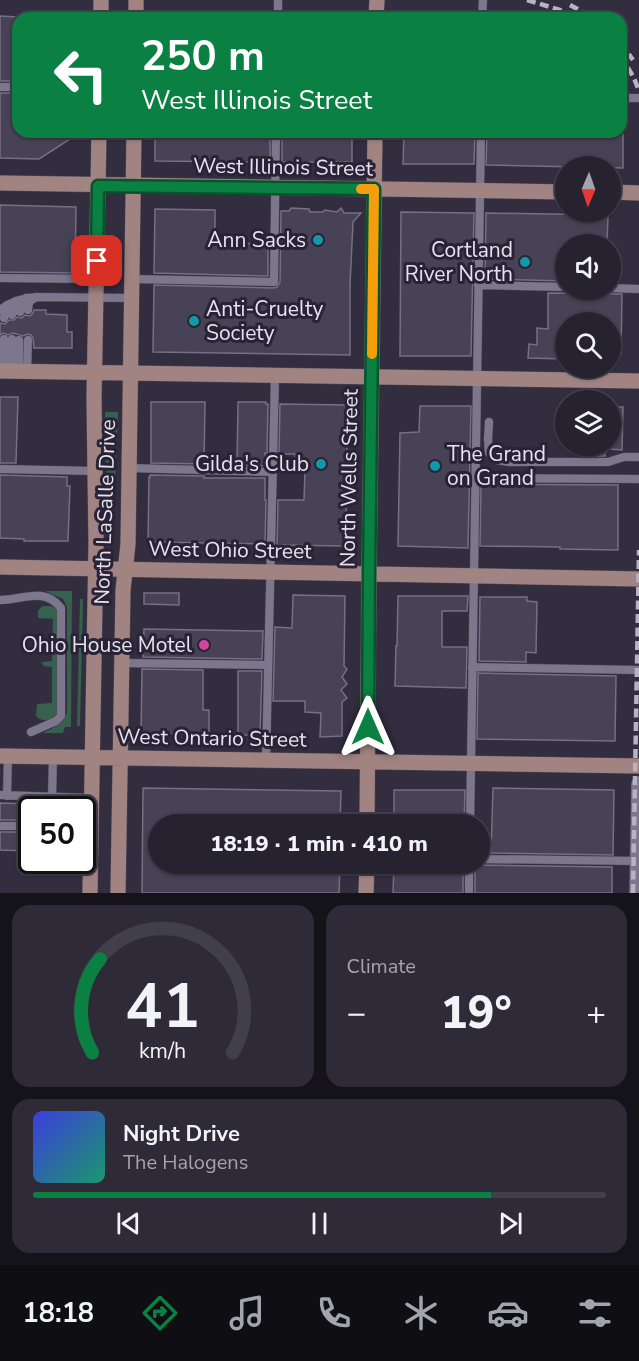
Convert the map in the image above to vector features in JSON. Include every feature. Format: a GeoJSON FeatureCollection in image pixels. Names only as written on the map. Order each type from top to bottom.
{"type":"FeatureCollection","features":[{"type":"Feature","properties":{"kind":"main road","name":"North LaSalle Drive"},"geometry":{"type":"LineString","coordinates":[[92,796],[99,138]]}},
{"type":"Feature","properties":{"kind":"main road","name":"North LaSalle Drive"},"geometry":{"type":"LineString","coordinates":[[118,893],[123,590],[128,544],[134,138]]}},
{"type":"Feature","properties":{"kind":"main road","name":"North Wells Street"},"geometry":{"type":"LineString","coordinates":[[367,814],[375,138]]}},
{"type":"Feature","properties":{"kind":"main road","name":"West Illinois Street"},"geometry":{"type":"LineString","coordinates":[[0,183],[555,192]]}},
{"type":"Feature","properties":{"kind":"main road"},"geometry":{"type":"LineString","coordinates":[[621,192],[639,193]]}},
{"type":"Feature","properties":{"kind":"main road"},"geometry":{"type":"LineString","coordinates":[[12,371],[639,381]]}},
{"type":"Feature","properties":{"kind":"main road","name":"West Ohio Street"},"geometry":{"type":"LineString","coordinates":[[0,567],[639,579]]}},
{"type":"Feature","properties":{"kind":"main road","name":"West Ontario Street"},"geometry":{"type":"LineString","coordinates":[[4,756],[639,766]]}},
{"type":"Feature","properties":{"kind":"main road","name":"North LaSalle Drive"},"geometry":{"type":"LineString","coordinates":[[89,874],[90,893]]}},
{"type":"Feature","properties":{"kind":"main road"},"geometry":{"type":"LineString","coordinates":[[366,874],[366,893]]}},
{"type":"Feature","properties":{"kind":"street"},"geometry":{"type":"LineString","coordinates":[[637,893],[639,784]]}},
{"type":"Feature","properties":{"kind":"lane"},"geometry":{"type":"LineString","coordinates":[[132,279],[274,282],[276,138]]}},
{"type":"Feature","properties":{"kind":"lane"},"geometry":{"type":"LineString","coordinates":[[470,814],[481,138]]}},
{"type":"Feature","properties":{"kind":"lane"},"geometry":{"type":"LineString","coordinates":[[0,278],[96,279]]}},
{"type":"Feature","properties":{"kind":"lane"},"geometry":{"type":"LineString","coordinates":[[478,285],[555,287]]}},
{"type":"Feature","properties":{"kind":"lane"},"geometry":{"type":"LineString","coordinates":[[621,288],[639,289]]}},
{"type":"Feature","properties":{"kind":"lane"},"geometry":{"type":"LineString","coordinates":[[13,313],[37,297]]}},
{"type":"Feature","properties":{"kind":"lane"},"geometry":{"type":"LineString","coordinates":[[13,313],[8,305],[26,298],[131,298]]}},
{"type":"Feature","properties":{"kind":"lane"},"geometry":{"type":"LineString","coordinates":[[13,313],[26,298]]}},
{"type":"Feature","properties":{"kind":"lane"},"geometry":{"type":"LineString","coordinates":[[13,313],[16,301]]}},
{"type":"Feature","properties":{"kind":"lane"},"geometry":{"type":"LineString","coordinates":[[12,371],[16,340],[12,371]]}},
{"type":"Feature","properties":{"kind":"lane"},"geometry":{"type":"LineString","coordinates":[[266,760],[275,375]]}},
{"type":"Feature","properties":{"kind":"lane"},"geometry":{"type":"LineString","coordinates":[[489,422],[489,453],[497,460],[550,463],[608,462],[624,457],[639,457]]}},
{"type":"Feature","properties":{"kind":"lane"},"geometry":{"type":"LineString","coordinates":[[550,463],[550,478]]}},
{"type":"Feature","properties":{"kind":"lane"},"geometry":{"type":"LineString","coordinates":[[0,468],[94,471]]}},
{"type":"Feature","properties":{"kind":"lane"},"geometry":{"type":"LineString","coordinates":[[128,468],[273,472]]}},
{"type":"Feature","properties":{"kind":"lane"},"geometry":{"type":"LineString","coordinates":[[475,478],[639,479]]}},
{"type":"Feature","properties":{"kind":"lane"},"geometry":{"type":"LineString","coordinates":[[0,600],[33,595],[56,601],[62,608],[61,716],[56,721],[31,732]]}},
{"type":"Feature","properties":{"kind":"lane"},"geometry":{"type":"LineString","coordinates":[[122,663],[268,665]]}},
{"type":"Feature","properties":{"kind":"lane"},"geometry":{"type":"LineString","coordinates":[[472,667],[639,670]]}},
{"type":"Feature","properties":{"kind":"lane"},"geometry":{"type":"LineString","coordinates":[[4,756],[4,796]]}},
{"type":"Feature","properties":{"kind":"lane"},"geometry":{"type":"LineString","coordinates":[[52,796],[53,757]]}},
{"type":"Feature","properties":{"kind":"lane"},"geometry":{"type":"LineString","coordinates":[[0,826],[18,826]]}},
{"type":"Feature","properties":{"kind":"lane"},"geometry":{"type":"LineString","coordinates":[[490,858],[638,861]]}},
{"type":"Feature","properties":{"kind":"lane"},"geometry":{"type":"LineString","coordinates":[[469,874],[469,893]]}},
{"type":"Feature","properties":{"kind":"green space"},"geometry":{"type":"Polygon","coordinates":[[[105,412],[118,412],[112,531],[108,529],[105,412]]]}},
{"type":"Feature","properties":{"kind":"green space"},"geometry":{"type":"Polygon","coordinates":[[[45,591],[72,591],[71,727],[65,727],[63,733],[43,733],[61,722],[67,712],[67,607],[63,599],[45,591]]]}},
{"type":"Feature","properties":{"kind":"green space"},"geometry":{"type":"Polygon","coordinates":[[[80,599],[83,599],[80,726],[77,726],[80,599]]]}},
{"type":"Feature","properties":{"kind":"green space"},"geometry":{"type":"Polygon","coordinates":[[[42,606],[52,606],[59,612],[58,714],[47,720],[41,720],[36,716],[37,704],[52,703],[52,667],[44,666],[42,662],[52,661],[53,619],[38,618],[38,611],[42,606]]]}},
{"type":"Feature","properties":{"kind":"building"},"geometry":{"type":"Polygon","coordinates":[[[0,16],[12,17],[12,81],[0,81],[0,16]]]}},
{"type":"Feature","properties":{"kind":"building"},"geometry":{"type":"Polygon","coordinates":[[[0,93],[12,93],[12,138],[72,138],[39,159],[0,158],[0,93]]]}},
{"type":"Feature","properties":{"kind":"building"},"geometry":{"type":"Polygon","coordinates":[[[155,138],[270,138],[270,162],[155,161],[155,138]]]}},
{"type":"Feature","properties":{"kind":"building"},"geometry":{"type":"Polygon","coordinates":[[[282,138],[352,138],[352,162],[282,162],[282,138]]]}},
{"type":"Feature","properties":{"kind":"building"},"geometry":{"type":"Polygon","coordinates":[[[404,138],[475,138],[474,164],[403,164],[404,138]]]}},
{"type":"Feature","properties":{"kind":"building"},"geometry":{"type":"Polygon","coordinates":[[[487,138],[623,138],[623,168],[621,168],[621,156],[555,156],[555,167],[486,165],[487,138]]]}},
{"type":"Feature","properties":{"kind":"building"},"geometry":{"type":"Polygon","coordinates":[[[0,205],[76,207],[75,273],[0,272],[0,205]]]}},
{"type":"Feature","properties":{"kind":"building"},"geometry":{"type":"Polygon","coordinates":[[[291,208],[309,209],[310,212],[325,210],[337,212],[341,208],[344,213],[361,213],[353,222],[350,355],[153,352],[154,285],[277,287],[280,282],[281,211],[289,211],[291,208]]]}},
{"type":"Feature","properties":{"kind":"building"},"geometry":{"type":"Polygon","coordinates":[[[155,209],[215,210],[215,243],[268,244],[268,276],[154,273],[155,209]]]}},
{"type":"Feature","properties":{"kind":"building"},"geometry":{"type":"Polygon","coordinates":[[[401,212],[474,213],[471,356],[400,356],[401,212]]]}},
{"type":"Feature","properties":{"kind":"building","name":"Cortland River North"},"geometry":{"type":"Polygon","coordinates":[[[486,213],[555,214],[555,222],[608,222],[607,234],[555,234],[555,281],[485,279],[486,213]]]}},
{"type":"Feature","properties":{"kind":"building"},"geometry":{"type":"Polygon","coordinates":[[[548,293],[555,293],[555,300],[621,300],[622,294],[621,354],[621,312],[555,312],[555,359],[528,358],[529,344],[537,345],[537,328],[548,329],[548,293]]]}},
{"type":"Feature","properties":{"kind":"building"},"geometry":{"type":"Polygon","coordinates":[[[34,310],[46,310],[46,314],[67,315],[67,332],[72,332],[72,348],[34,348],[31,335],[3,333],[0,335],[0,323],[5,324],[9,320],[22,318],[25,315],[30,316],[34,310]]]}},
{"type":"Feature","properties":{"kind":"building"},"geometry":{"type":"Polygon","coordinates":[[[0,397],[18,397],[16,463],[0,463],[0,397]]]}},
{"type":"Feature","properties":{"kind":"building"},"geometry":{"type":"Polygon","coordinates":[[[151,402],[205,402],[204,464],[151,463],[151,402]]]}},
{"type":"Feature","properties":{"kind":"building"},"geometry":{"type":"Polygon","coordinates":[[[238,402],[266,402],[268,404],[265,466],[237,465],[238,402]]]}},
{"type":"Feature","properties":{"kind":"building"},"geometry":{"type":"Polygon","coordinates":[[[280,404],[347,405],[347,479],[350,483],[347,488],[345,546],[277,545],[278,500],[304,500],[305,471],[295,470],[295,454],[279,454],[280,404]]]}},
{"type":"Feature","properties":{"kind":"building","name":"The Grand on Grand"},"geometry":{"type":"Polygon","coordinates":[[[420,406],[471,406],[468,548],[398,546],[400,433],[419,432],[420,406]]]}},
{"type":"Feature","properties":{"kind":"building"},"geometry":{"type":"Polygon","coordinates":[[[621,407],[623,407],[622,450],[621,407]]]}},
{"type":"Feature","properties":{"kind":"building"},"geometry":{"type":"Polygon","coordinates":[[[0,475],[67,477],[67,486],[70,486],[68,541],[24,541],[24,539],[0,538],[0,475]]]}},
{"type":"Feature","properties":{"kind":"building"},"geometry":{"type":"Polygon","coordinates":[[[150,475],[265,478],[265,544],[148,542],[150,475]]]}},
{"type":"Feature","properties":{"kind":"building"},"geometry":{"type":"Polygon","coordinates":[[[481,484],[618,485],[618,550],[480,546],[481,484]]]}},
{"type":"Feature","properties":{"kind":"building"},"geometry":{"type":"Polygon","coordinates":[[[144,593],[179,593],[179,605],[144,604],[144,593]]]}},
{"type":"Feature","properties":{"kind":"building"},"geometry":{"type":"Polygon","coordinates":[[[293,595],[345,596],[344,666],[347,669],[342,677],[347,684],[341,690],[347,698],[342,702],[342,736],[320,737],[321,713],[305,712],[305,701],[273,701],[275,627],[292,628],[293,595]]]}},
{"type":"Feature","properties":{"kind":"building"},"geometry":{"type":"Polygon","coordinates":[[[398,596],[468,596],[467,611],[442,611],[442,647],[467,647],[466,688],[395,686],[398,596]]]}},
{"type":"Feature","properties":{"kind":"building"},"geometry":{"type":"Polygon","coordinates":[[[480,597],[527,597],[527,601],[537,602],[536,653],[526,652],[526,662],[479,661],[480,597]]]}},
{"type":"Feature","properties":{"kind":"building","name":"Ohio House Motel"},"geometry":{"type":"Polygon","coordinates":[[[144,629],[263,631],[262,659],[143,657],[144,629]]]}},
{"type":"Feature","properties":{"kind":"building"},"geometry":{"type":"Polygon","coordinates":[[[142,669],[203,670],[203,710],[209,710],[209,734],[141,733],[142,669]]]}},
{"type":"Feature","properties":{"kind":"building"},"geometry":{"type":"Polygon","coordinates":[[[238,671],[262,671],[260,735],[238,735],[238,671]]]}},
{"type":"Feature","properties":{"kind":"building"},"geometry":{"type":"Polygon","coordinates":[[[478,673],[616,676],[615,741],[477,739],[478,673]]]}},
{"type":"Feature","properties":{"kind":"building"},"geometry":{"type":"Polygon","coordinates":[[[143,788],[341,791],[340,814],[148,814],[148,874],[340,874],[339,893],[142,893],[143,788]]]}},
{"type":"Feature","properties":{"kind":"building"},"geometry":{"type":"Polygon","coordinates":[[[493,788],[614,790],[613,855],[491,853],[493,788]]]}},
{"type":"Feature","properties":{"kind":"building"},"geometry":{"type":"Polygon","coordinates":[[[394,790],[465,790],[464,814],[394,814],[394,790]]]}},
{"type":"Feature","properties":{"kind":"building"},"geometry":{"type":"Polygon","coordinates":[[[0,803],[18,804],[18,820],[0,820],[0,803]]]}},
{"type":"Feature","properties":{"kind":"building"},"geometry":{"type":"Polygon","coordinates":[[[0,832],[18,832],[18,851],[0,850],[0,832]]]}},
{"type":"Feature","properties":{"kind":"building"},"geometry":{"type":"Polygon","coordinates":[[[490,865],[612,867],[612,893],[475,893],[475,874],[490,874],[490,865]]]}},
{"type":"Feature","properties":{"kind":"building"},"geometry":{"type":"Polygon","coordinates":[[[394,874],[463,874],[463,893],[393,893],[394,874]]]}},
{"type":"Feature","properties":{"kind":"railway"},"geometry":{"type":"LineString","coordinates":[[527,0],[564,12]]}},
{"type":"Feature","properties":{"kind":"railway"},"geometry":{"type":"LineString","coordinates":[[570,5],[583,12]]}},
{"type":"Feature","properties":{"kind":"railway"},"geometry":{"type":"LineString","coordinates":[[627,52],[633,60]]}},
{"type":"Feature","properties":{"kind":"railway"},"geometry":{"type":"LineString","coordinates":[[627,66],[639,91]]}},
{"type":"Feature","properties":{"kind":"railway"},"geometry":{"type":"LineString","coordinates":[[633,893],[639,550]]}},
{"type":"Feature","properties":{"kind":"slow traffic"},"geometry":{"type":"LineString","coordinates":[[361,189],[374,189],[372,354]]}},
{"type":"Feature","properties":{"kind":"place","name":"Ann Sacks"},"geometry":{"type":"Point","coordinates":[318,240]}},
{"type":"Feature","properties":{"kind":"place","name":"Cortland River North"},"geometry":{"type":"Point","coordinates":[525,262]}},
{"type":"Feature","properties":{"kind":"place","name":"Anti-Cruelty Society"},"geometry":{"type":"Point","coordinates":[194,321]}},
{"type":"Feature","properties":{"kind":"place","name":"Gilda's Club"},"geometry":{"type":"Point","coordinates":[321,464]}},
{"type":"Feature","properties":{"kind":"place","name":"The Grand on Grand"},"geometry":{"type":"Point","coordinates":[435,466]}},
{"type":"Feature","properties":{"kind":"place","name":"Ohio House Motel"},"geometry":{"type":"Point","coordinates":[204,645]}},
{"type":"Feature","properties":{"kind":"route"},"geometry":{"type":"LineString","coordinates":[[97,261],[98,186],[374,189],[368,727]]}}]}
